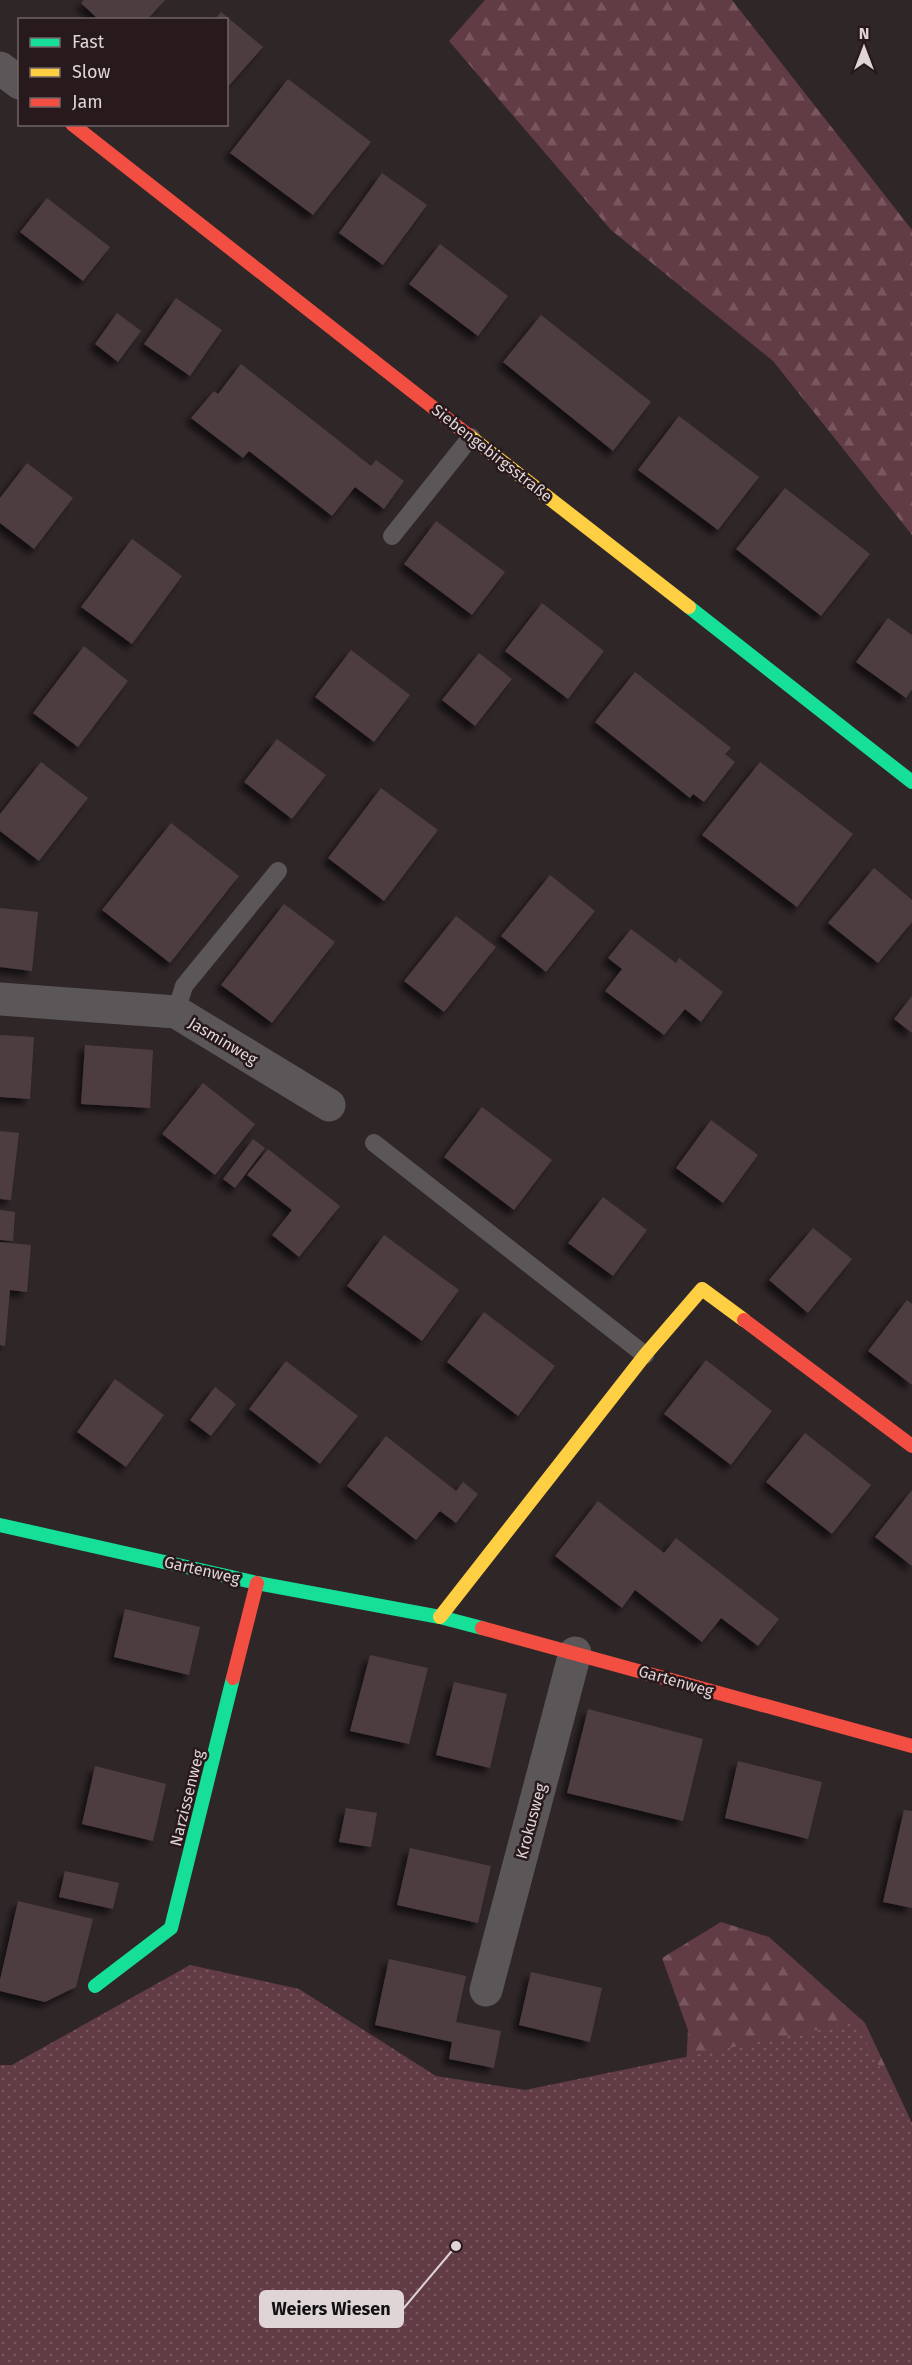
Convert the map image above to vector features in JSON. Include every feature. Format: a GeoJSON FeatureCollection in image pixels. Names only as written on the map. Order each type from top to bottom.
{"type":"FeatureCollection","features":[{"type":"Feature","properties":{"kind":"street","name":"Siebengebirgsstraße"},"geometry":{"type":"LineString","coordinates":[[75,126],[912,782]]}},
{"type":"Feature","properties":{"kind":"street","name":"Jasminweg"},"geometry":{"type":"LineString","coordinates":[[0,999],[176,1012],[329,1105]]}},
{"type":"Feature","properties":{"kind":"street"},"geometry":{"type":"LineString","coordinates":[[440,1617],[645,1355],[702,1289],[912,1446]]}},
{"type":"Feature","properties":{"kind":"street","name":"Gartenweg"},"geometry":{"type":"LineString","coordinates":[[0,1525],[257,1583],[440,1617],[912,1746]]}},
{"type":"Feature","properties":{"kind":"street","name":"Narzissenweg"},"geometry":{"type":"LineString","coordinates":[[95,1986],[171,1928],[257,1583]]}},
{"type":"Feature","properties":{"kind":"street","name":"Krokusweg"},"geometry":{"type":"LineString","coordinates":[[486,1990],[575,1653]]}},
{"type":"Feature","properties":{"kind":"lane"},"geometry":{"type":"LineString","coordinates":[[392,536],[471,437]]}},
{"type":"Feature","properties":{"kind":"lane"},"geometry":{"type":"LineString","coordinates":[[176,1012],[184,986],[278,871]]}},
{"type":"Feature","properties":{"kind":"lane"},"geometry":{"type":"LineString","coordinates":[[374,1143],[645,1355]]}},
{"type":"Feature","properties":{"kind":"green space"},"geometry":{"type":"Polygon","coordinates":[[[485,0],[732,0],[912,230],[912,535],[773,361],[611,230],[449,41],[485,0]]]}},
{"type":"Feature","properties":{"kind":"green space"},"geometry":{"type":"Polygon","coordinates":[[[721,1922],[769,1937],[865,2023],[912,2123],[912,2365],[628,2365],[676,2244],[688,2030],[662,1958],[721,1922]]]}},
{"type":"Feature","properties":{"kind":"green space"},"geometry":{"type":"Polygon","coordinates":[[[190,1965],[299,1989],[436,2076],[525,2090],[855,2022],[912,2126],[912,2365],[0,2365],[0,2065],[12,2065],[190,1965]]]}},
{"type":"Feature","properties":{"kind":"building"},"geometry":{"type":"Polygon","coordinates":[[[84,0],[165,0],[149,18],[97,18],[81,3],[84,0]]]}},
{"type":"Feature","properties":{"kind":"building"},"geometry":{"type":"Polygon","coordinates":[[[221,12],[263,47],[228,87],[228,18],[216,18],[221,12]]]}},
{"type":"Feature","properties":{"kind":"building"},"geometry":{"type":"Polygon","coordinates":[[[288,79],[371,142],[313,215],[230,153],[288,79]]]}},
{"type":"Feature","properties":{"kind":"building"},"geometry":{"type":"Polygon","coordinates":[[[382,173],[427,205],[383,265],[339,233],[382,173]]]}},
{"type":"Feature","properties":{"kind":"building"},"geometry":{"type":"Polygon","coordinates":[[[47,198],[110,247],[83,281],[20,232],[47,198]]]}},
{"type":"Feature","properties":{"kind":"building"},"geometry":{"type":"Polygon","coordinates":[[[440,244],[508,296],[478,336],[409,284],[440,244]]]}},
{"type":"Feature","properties":{"kind":"building"},"geometry":{"type":"Polygon","coordinates":[[[176,298],[222,330],[190,376],[144,344],[176,298]]]}},
{"type":"Feature","properties":{"kind":"building"},"geometry":{"type":"Polygon","coordinates":[[[117,313],[141,331],[118,362],[95,344],[117,313]]]}},
{"type":"Feature","properties":{"kind":"building"},"geometry":{"type":"Polygon","coordinates":[[[541,315],[651,402],[613,451],[503,362],[541,315]]]}},
{"type":"Feature","properties":{"kind":"building"},"geometry":{"type":"Polygon","coordinates":[[[241,364],[371,466],[376,460],[404,481],[384,509],[355,487],[332,516],[249,451],[243,458],[191,418],[214,391],[218,394],[241,364]]]}},
{"type":"Feature","properties":{"kind":"building"},"geometry":{"type":"Polygon","coordinates":[[[679,416],[759,477],[718,530],[638,470],[679,416]]]}},
{"type":"Feature","properties":{"kind":"building"},"geometry":{"type":"Polygon","coordinates":[[[27,463],[73,498],[34,549],[0,523],[0,498],[27,463]]]}},
{"type":"Feature","properties":{"kind":"building"},"geometry":{"type":"Polygon","coordinates":[[[785,488],[870,554],[821,616],[736,549],[785,488]]]}},
{"type":"Feature","properties":{"kind":"building"},"geometry":{"type":"Polygon","coordinates":[[[436,521],[505,572],[472,615],[404,564],[436,521]]]}},
{"type":"Feature","properties":{"kind":"building"},"geometry":{"type":"Polygon","coordinates":[[[132,539],[182,576],[132,644],[81,607],[132,539]]]}},
{"type":"Feature","properties":{"kind":"building"},"geometry":{"type":"Polygon","coordinates":[[[542,603],[604,651],[568,699],[505,651],[542,603]]]}},
{"type":"Feature","properties":{"kind":"building"},"geometry":{"type":"Polygon","coordinates":[[[888,618],[912,635],[912,689],[906,698],[856,662],[888,618]]]}},
{"type":"Feature","properties":{"kind":"building"},"geometry":{"type":"Polygon","coordinates":[[[84,646],[128,681],[78,747],[33,713],[84,646]]]}},
{"type":"Feature","properties":{"kind":"building"},"geometry":{"type":"Polygon","coordinates":[[[351,650],[410,695],[374,742],[315,697],[351,650]]]}},
{"type":"Feature","properties":{"kind":"building"},"geometry":{"type":"Polygon","coordinates":[[[479,653],[512,679],[475,726],[442,700],[479,653]]]}},
{"type":"Feature","properties":{"kind":"building"},"geometry":{"type":"Polygon","coordinates":[[[635,672],[731,748],[725,754],[735,762],[704,802],[693,794],[690,798],[595,722],[635,672]]]}},
{"type":"Feature","properties":{"kind":"building"},"geometry":{"type":"Polygon","coordinates":[[[277,739],[326,775],[292,819],[244,782],[277,739]]]}},
{"type":"Feature","properties":{"kind":"building"},"geometry":{"type":"Polygon","coordinates":[[[41,762],[88,798],[39,861],[0,831],[0,814],[41,762]]]}},
{"type":"Feature","properties":{"kind":"building"},"geometry":{"type":"Polygon","coordinates":[[[760,762],[853,834],[797,907],[702,835],[760,762]]]}},
{"type":"Feature","properties":{"kind":"building"},"geometry":{"type":"Polygon","coordinates":[[[381,788],[438,830],[384,901],[328,858],[381,788]]]}},
{"type":"Feature","properties":{"kind":"building"},"geometry":{"type":"Polygon","coordinates":[[[171,823],[239,876],[170,963],[102,910],[171,823]]]}},
{"type":"Feature","properties":{"kind":"building"},"geometry":{"type":"Polygon","coordinates":[[[874,868],[912,900],[912,922],[878,963],[828,923],[874,868]]]}},
{"type":"Feature","properties":{"kind":"building"},"geometry":{"type":"Polygon","coordinates":[[[550,875],[595,911],[546,972],[501,936],[550,875]]]}},
{"type":"Feature","properties":{"kind":"building"},"geometry":{"type":"Polygon","coordinates":[[[284,904],[335,942],[272,1023],[221,985],[284,904]]]}},
{"type":"Feature","properties":{"kind":"building"},"geometry":{"type":"Polygon","coordinates":[[[0,908],[38,912],[32,971],[0,967],[0,908]]]}},
{"type":"Feature","properties":{"kind":"building"},"geometry":{"type":"Polygon","coordinates":[[[456,916],[496,947],[444,1012],[404,981],[456,916]]]}},
{"type":"Feature","properties":{"kind":"building"},"geometry":{"type":"Polygon","coordinates":[[[631,929],[676,963],[679,958],[723,992],[701,1022],[685,1009],[664,1035],[605,991],[622,969],[608,958],[631,929]]]}},
{"type":"Feature","properties":{"kind":"building"},"geometry":{"type":"Polygon","coordinates":[[[912,996],[912,1033],[894,1019],[912,996]]]}},
{"type":"Feature","properties":{"kind":"building"},"geometry":{"type":"Polygon","coordinates":[[[0,1035],[34,1037],[30,1099],[0,1097],[0,1035]]]}},
{"type":"Feature","properties":{"kind":"building"},"geometry":{"type":"Polygon","coordinates":[[[85,1045],[153,1050],[150,1108],[81,1104],[85,1045]]]}},
{"type":"Feature","properties":{"kind":"building"},"geometry":{"type":"Polygon","coordinates":[[[203,1083],[255,1124],[215,1175],[162,1134],[203,1083]]]}},
{"type":"Feature","properties":{"kind":"building"},"geometry":{"type":"Polygon","coordinates":[[[482,1107],[552,1160],[514,1210],[444,1157],[482,1107]]]}},
{"type":"Feature","properties":{"kind":"building"},"geometry":{"type":"Polygon","coordinates":[[[711,1120],[758,1155],[723,1203],[676,1168],[711,1120]]]}},
{"type":"Feature","properties":{"kind":"building"},"geometry":{"type":"Polygon","coordinates":[[[0,1131],[19,1133],[11,1200],[0,1199],[0,1131]]]}},
{"type":"Feature","properties":{"kind":"building"},"geometry":{"type":"Polygon","coordinates":[[[253,1139],[265,1148],[235,1188],[223,1179],[253,1139]]]}},
{"type":"Feature","properties":{"kind":"building"},"geometry":{"type":"Polygon","coordinates":[[[268,1149],[340,1206],[299,1257],[272,1235],[292,1210],[247,1175],[268,1149]]]}},
{"type":"Feature","properties":{"kind":"building"},"geometry":{"type":"Polygon","coordinates":[[[603,1197],[647,1230],[613,1276],[568,1243],[603,1197]]]}},
{"type":"Feature","properties":{"kind":"building"},"geometry":{"type":"Polygon","coordinates":[[[0,1210],[15,1212],[13,1241],[0,1240],[0,1210]]]}},
{"type":"Feature","properties":{"kind":"building"},"geometry":{"type":"Polygon","coordinates":[[[813,1228],[852,1259],[808,1313],[769,1280],[813,1228]]]}},
{"type":"Feature","properties":{"kind":"building"},"geometry":{"type":"Polygon","coordinates":[[[384,1235],[459,1290],[422,1341],[347,1286],[384,1235]]]}},
{"type":"Feature","properties":{"kind":"building"},"geometry":{"type":"Polygon","coordinates":[[[0,1242],[31,1245],[27,1292],[10,1290],[5,1346],[0,1345],[0,1242]]]}},
{"type":"Feature","properties":{"kind":"building"},"geometry":{"type":"Polygon","coordinates":[[[907,1300],[912,1304],[912,1385],[868,1351],[907,1300]]]}},
{"type":"Feature","properties":{"kind":"building"},"geometry":{"type":"Polygon","coordinates":[[[484,1312],[555,1366],[518,1416],[447,1362],[484,1312]]]}},
{"type":"Feature","properties":{"kind":"building"},"geometry":{"type":"Polygon","coordinates":[[[706,1360],[772,1411],[731,1465],[664,1414],[706,1360]]]}},
{"type":"Feature","properties":{"kind":"building"},"geometry":{"type":"Polygon","coordinates":[[[286,1361],[358,1416],[320,1464],[249,1409],[286,1361]]]}},
{"type":"Feature","properties":{"kind":"building"},"geometry":{"type":"Polygon","coordinates":[[[115,1379],[164,1415],[126,1467],[77,1432],[115,1379]]]}},
{"type":"Feature","properties":{"kind":"building"},"geometry":{"type":"Polygon","coordinates":[[[215,1387],[236,1404],[211,1436],[190,1420],[215,1387]]]}},
{"type":"Feature","properties":{"kind":"building"},"geometry":{"type":"Polygon","coordinates":[[[805,1433],[871,1485],[832,1534],[766,1482],[805,1433]]]}},
{"type":"Feature","properties":{"kind":"building"},"geometry":{"type":"Polygon","coordinates":[[[386,1436],[456,1491],[463,1482],[478,1494],[456,1523],[440,1511],[416,1540],[347,1486],[386,1436]]]}},
{"type":"Feature","properties":{"kind":"building"},"geometry":{"type":"Polygon","coordinates":[[[912,1490],[912,1566],[875,1537],[912,1490]]]}},
{"type":"Feature","properties":{"kind":"building"},"geometry":{"type":"Polygon","coordinates":[[[598,1501],[664,1553],[676,1538],[779,1619],[758,1646],[721,1618],[702,1642],[635,1590],[622,1608],[555,1556],[598,1501]]]}},
{"type":"Feature","properties":{"kind":"building"},"geometry":{"type":"Polygon","coordinates":[[[125,1609],[200,1627],[189,1675],[114,1657],[125,1609]]]}},
{"type":"Feature","properties":{"kind":"building"},"geometry":{"type":"Polygon","coordinates":[[[370,1655],[428,1668],[409,1744],[350,1731],[370,1655]]]}},
{"type":"Feature","properties":{"kind":"building"},"geometry":{"type":"Polygon","coordinates":[[[454,1682],[507,1694],[490,1768],[436,1755],[454,1682]]]}},
{"type":"Feature","properties":{"kind":"building"},"geometry":{"type":"Polygon","coordinates":[[[588,1709],[703,1739],[683,1821],[567,1793],[588,1709]]]}},
{"type":"Feature","properties":{"kind":"building"},"geometry":{"type":"Polygon","coordinates":[[[738,1761],[822,1782],[808,1839],[725,1818],[738,1761]]]}},
{"type":"Feature","properties":{"kind":"building"},"geometry":{"type":"Polygon","coordinates":[[[95,1766],[166,1784],[153,1841],[82,1824],[95,1766]]]}},
{"type":"Feature","properties":{"kind":"building"},"geometry":{"type":"Polygon","coordinates":[[[346,1808],[377,1813],[371,1847],[339,1842],[346,1808]]]}},
{"type":"Feature","properties":{"kind":"building"},"geometry":{"type":"Polygon","coordinates":[[[904,1810],[912,1811],[912,1908],[883,1902],[904,1810]]]}},
{"type":"Feature","properties":{"kind":"building"},"geometry":{"type":"Polygon","coordinates":[[[410,1848],[491,1866],[478,1923],[397,1905],[410,1848]]]}},
{"type":"Feature","properties":{"kind":"building"},"geometry":{"type":"Polygon","coordinates":[[[65,1871],[119,1883],[113,1909],[59,1897],[65,1871]]]}},
{"type":"Feature","properties":{"kind":"building"},"geometry":{"type":"Polygon","coordinates":[[[18,1901],[93,1919],[76,1987],[45,2002],[0,1991],[0,1980],[18,1901]]]}},
{"type":"Feature","properties":{"kind":"building"},"geometry":{"type":"Polygon","coordinates":[[[389,1959],[466,1976],[456,2022],[501,2031],[494,2068],[449,2059],[452,2042],[375,2025],[389,1959]]]}},
{"type":"Feature","properties":{"kind":"building"},"geometry":{"type":"Polygon","coordinates":[[[531,1972],[602,1988],[590,2042],[519,2025],[531,1972]]]}},
{"type":"Feature","properties":{"kind":"traffic: fast"},"geometry":{"type":"LineString","coordinates":[[689,607],[912,782]]}},
{"type":"Feature","properties":{"kind":"traffic: fast"},"geometry":{"type":"LineString","coordinates":[[0,1525],[257,1583],[440,1617],[482,1628]]}},
{"type":"Feature","properties":{"kind":"traffic: fast"},"geometry":{"type":"LineString","coordinates":[[95,1986],[171,1928],[233,1678]]}},
{"type":"Feature","properties":{"kind":"traffic: slow"},"geometry":{"type":"LineString","coordinates":[[468,435],[689,607]]}},
{"type":"Feature","properties":{"kind":"traffic: slow"},"geometry":{"type":"LineString","coordinates":[[440,1617],[645,1355],[702,1289],[744,1320]]}},
{"type":"Feature","properties":{"kind":"traffic: jam"},"geometry":{"type":"LineString","coordinates":[[75,126],[468,435]]}},
{"type":"Feature","properties":{"kind":"traffic: jam"},"geometry":{"type":"LineString","coordinates":[[744,1320],[912,1446]]}},
{"type":"Feature","properties":{"kind":"traffic: jam"},"geometry":{"type":"LineString","coordinates":[[233,1678],[257,1583]]}},
{"type":"Feature","properties":{"kind":"traffic: jam"},"geometry":{"type":"LineString","coordinates":[[482,1628],[912,1746]]}},
{"type":"Feature","properties":{"kind":"place","name":"Weiers Wiesen"},"geometry":{"type":"Point","coordinates":[456,2246]}}]}
